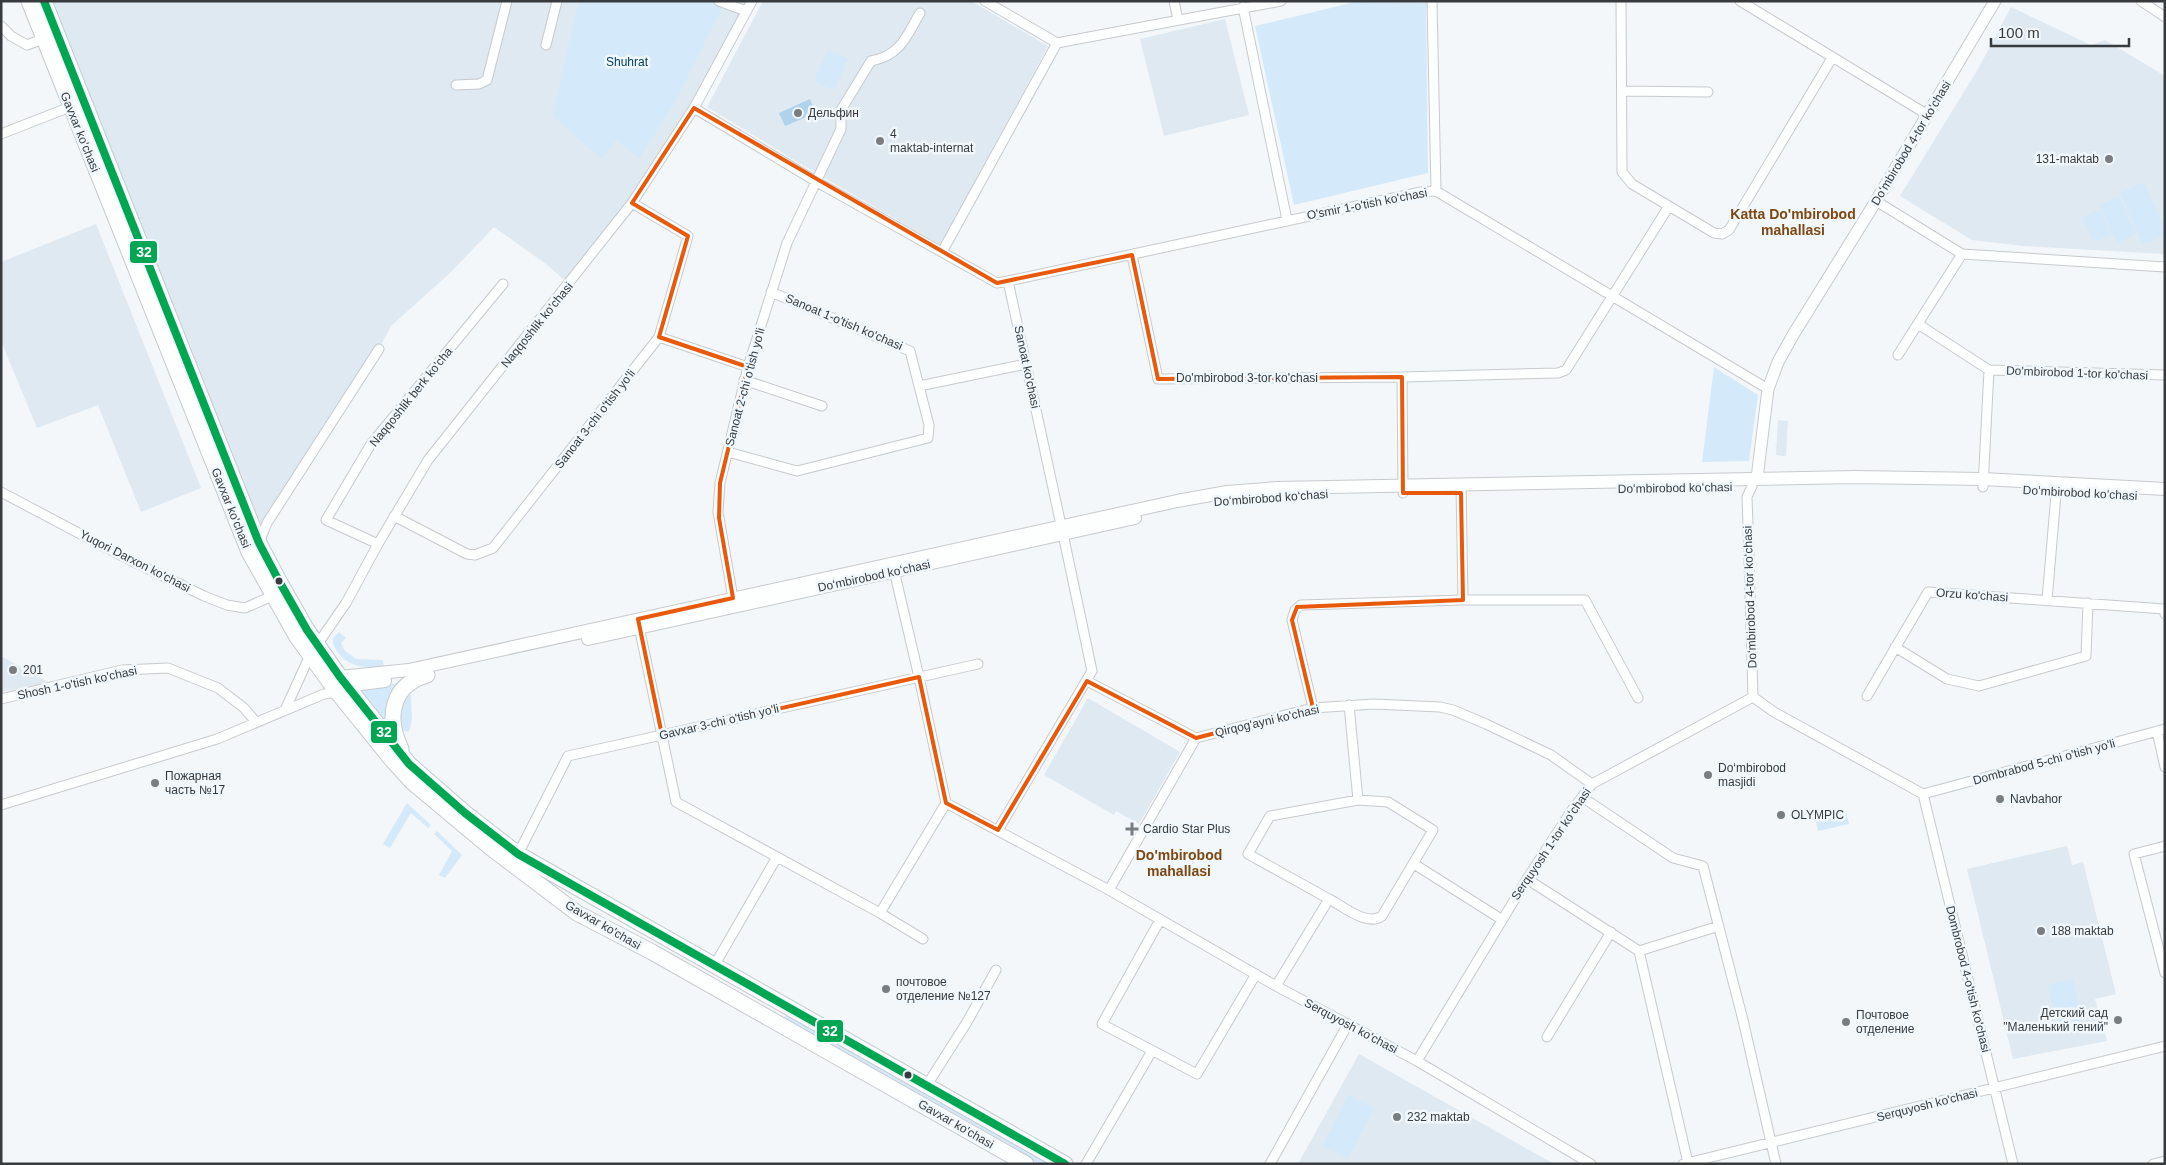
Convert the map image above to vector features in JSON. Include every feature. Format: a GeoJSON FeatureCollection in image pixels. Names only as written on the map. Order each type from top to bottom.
{"type":"FeatureCollection","features":[{"type":"Feature","properties":{"kind":"main road","name":"Gavxar ko'chasi"},"geometry":{"type":"LineString","coordinates":[[29,1],[245,543],[272,596],[314,651]]}},
{"type":"Feature","properties":{"kind":"main road","name":"Gavxar ko'chasi"},"geometry":{"type":"LineString","coordinates":[[44,1],[259,543],[314,651],[336,687],[392,760],[412,782],[492,848],[576,913],[652,952],[1026,1164]]}},
{"type":"Feature","properties":{"kind":"main road","name":"Doʻmbirobod koʻchasi"},"geometry":{"type":"LineString","coordinates":[[336,687],[427,675],[734,602],[1062,530],[1229,500],[1403,489],[1983,483],[2056,487],[2165,489]]}},
{"type":"Feature","properties":{"kind":"main road","name":"Doʻmbirobod koʻchasi"},"geometry":{"type":"LineString","coordinates":[[2056,487],[2165,498]]}},
{"type":"Feature","properties":{"kind":"main road","name":"Doʻmbirobod koʻchasi"},"geometry":{"type":"LineString","coordinates":[[336,687],[364,675],[409,670],[638,624]]}},
{"type":"Feature","properties":{"kind":"main road"},"geometry":{"type":"LineString","coordinates":[[409,764],[396,734],[394,720],[396,702],[398,694],[407,684],[427,675]]}},
{"type":"Feature","properties":{"kind":"main road","name":"Gavxar ko'chasi"},"geometry":{"type":"LineString","coordinates":[[336,687],[409,764],[465,813],[518,854],[714,966],[783,1002],[1065,1164]]}},
{"type":"Feature","properties":{"kind":"main road"},"geometry":{"type":"LineString","coordinates":[[773,1020],[783,1002]]}},
{"type":"Feature","properties":{"kind":"street"},"geometry":{"type":"LineString","coordinates":[[456,85],[479,84],[487,80],[507,1]]}},
{"type":"Feature","properties":{"kind":"street"},"geometry":{"type":"LineString","coordinates":[[546,45],[557,1]]}},
{"type":"Feature","properties":{"kind":"street"},"geometry":{"type":"LineString","coordinates":[[719,1],[746,11]]}},
{"type":"Feature","properties":{"kind":"street","name":"Naqqoshlik ko'chasi"},"geometry":{"type":"LineString","coordinates":[[285,710],[314,651],[346,603],[394,516],[428,460],[632,204],[694,108],[752,1]]}},
{"type":"Feature","properties":{"kind":"street"},"geometry":{"type":"LineString","coordinates":[[986,1],[1057,43],[1281,1]]}},
{"type":"Feature","properties":{"kind":"street"},"geometry":{"type":"LineString","coordinates":[[1174,1],[1178,20]]}},
{"type":"Feature","properties":{"kind":"street"},"geometry":{"type":"LineString","coordinates":[[1432,1],[1436,191]]}},
{"type":"Feature","properties":{"kind":"street"},"geometry":{"type":"LineString","coordinates":[[1621,1],[1622,172],[1632,184],[1714,233],[1722,234],[1728,230],[1832,58]]}},
{"type":"Feature","properties":{"kind":"street"},"geometry":{"type":"LineString","coordinates":[[1740,1],[1928,115]]}},
{"type":"Feature","properties":{"kind":"street","name":"Doʻmbirobod 4-tor koʻchasi"},"geometry":{"type":"LineString","coordinates":[[1753,697],[1753,485],[1768,389],[1778,362],[1793,335],[1876,201],[1995,1]]}},
{"type":"Feature","properties":{"kind":"street"},"geometry":{"type":"LineString","coordinates":[[2141,1],[2165,17]]}},
{"type":"Feature","properties":{"kind":"street"},"geometry":{"type":"LineString","coordinates":[[1243,7],[1287,220]]}},
{"type":"Feature","properties":{"kind":"street","name":"Sanoat 2-chi o'tish yo'li"},"geometry":{"type":"LineString","coordinates":[[734,602],[717,506],[718,494],[748,367],[787,244],[841,129],[841,110],[872,61],[894,53],[920,13]]}},
{"type":"Feature","properties":{"kind":"street"},"geometry":{"type":"LineString","coordinates":[[1,26],[11,36],[27,45],[43,39]]}},
{"type":"Feature","properties":{"kind":"street"},"geometry":{"type":"LineString","coordinates":[[942,252],[1057,43]]}},
{"type":"Feature","properties":{"kind":"street"},"geometry":{"type":"LineString","coordinates":[[1622,91],[1708,92]]}},
{"type":"Feature","properties":{"kind":"street"},"geometry":{"type":"LineString","coordinates":[[1,134],[70,107]]}},
{"type":"Feature","properties":{"kind":"street"},"geometry":{"type":"LineString","coordinates":[[694,108],[997,283],[1008,281]]}},
{"type":"Feature","properties":{"kind":"street","name":"O'smir 1-o'tish ko'chasi"},"geometry":{"type":"LineString","coordinates":[[1008,281],[1132,256],[1287,220],[1421,192],[1436,191],[1612,298],[1768,389]]}},
{"type":"Feature","properties":{"kind":"street"},"geometry":{"type":"LineString","coordinates":[[1876,201],[1962,254],[2165,267]]}},
{"type":"Feature","properties":{"kind":"street","name":"Sanoat 3-chi o'tish yo'li"},"geometry":{"type":"LineString","coordinates":[[394,516],[467,554],[476,555],[493,548],[660,337],[688,236],[632,204]]}},
{"type":"Feature","properties":{"kind":"street","name":"Do'mbirobod 3-tor ko'chasi"},"geometry":{"type":"LineString","coordinates":[[1132,256],[1158,379],[1402,378],[1558,373],[1566,370],[1669,206]]}},
{"type":"Feature","properties":{"kind":"street"},"geometry":{"type":"LineString","coordinates":[[1898,355],[1962,254]]}},
{"type":"Feature","properties":{"kind":"street","name":"Sanoat ko'chasi"},"geometry":{"type":"LineString","coordinates":[[1008,281],[1092,671],[1087,681]]}},
{"type":"Feature","properties":{"kind":"street","name":"Naqqoshlik berk ko'cha"},"geometry":{"type":"LineString","coordinates":[[378,544],[326,520],[372,444],[503,284]]}},
{"type":"Feature","properties":{"kind":"street","name":"Sanoat 1-o'tish ko'chasi"},"geometry":{"type":"LineString","coordinates":[[728,452],[797,471],[928,438],[929,425],[910,350],[772,292]]}},
{"type":"Feature","properties":{"kind":"street","name":"Do'mbirobod 1-tor ko'chasi"},"geometry":{"type":"LineString","coordinates":[[1918,324],[1989,370],[2165,376]]}},
{"type":"Feature","properties":{"kind":"street"},"geometry":{"type":"LineString","coordinates":[[660,337],[748,367]]}},
{"type":"Feature","properties":{"kind":"street"},"geometry":{"type":"LineString","coordinates":[[259,543],[268,523],[379,349]]}},
{"type":"Feature","properties":{"kind":"street"},"geometry":{"type":"LineString","coordinates":[[919,386],[1026,364]]}},
{"type":"Feature","properties":{"kind":"street","name":"Do'mbirobod 1-tor ko'chasi"},"geometry":{"type":"LineString","coordinates":[[1983,483],[1989,370]]}},
{"type":"Feature","properties":{"kind":"street"},"geometry":{"type":"LineString","coordinates":[[1402,378],[1403,489]]}},
{"type":"Feature","properties":{"kind":"street"},"geometry":{"type":"LineString","coordinates":[[744,380],[822,406]]}},
{"type":"Feature","properties":{"kind":"street"},"geometry":{"type":"LineString","coordinates":[[2047,600],[2056,487]]}},
{"type":"Feature","properties":{"kind":"street"},"geometry":{"type":"LineString","coordinates":[[1461,489],[1463,600]]}},
{"type":"Feature","properties":{"kind":"street","name":"Yuqori Darxon ko'chasi"},"geometry":{"type":"LineString","coordinates":[[1,492],[120,555],[222,603],[237,608],[245,608],[272,596]]}},
{"type":"Feature","properties":{"kind":"street"},"geometry":{"type":"LineString","coordinates":[[880,913],[946,803],[893,567]]}},
{"type":"Feature","properties":{"kind":"street","name":"Orzu ko'chasi"},"geometry":{"type":"LineString","coordinates":[[1867,696],[1928,592],[2164,609],[2165,614]]}},
{"type":"Feature","properties":{"kind":"street"},"geometry":{"type":"LineString","coordinates":[[1313,708],[1292,620],[1297,607],[1301,605],[1463,600],[1585,600],[1638,698]]}},
{"type":"Feature","properties":{"kind":"street"},"geometry":{"type":"LineString","coordinates":[[1895,647],[1947,679],[1979,686],[2086,656],[2088,603]]}},
{"type":"Feature","properties":{"kind":"street"},"geometry":{"type":"LineString","coordinates":[[638,624],[676,802],[880,913],[923,939]]}},
{"type":"Feature","properties":{"kind":"street","name":"Gavxar 3-chi o'tish yo'li"},"geometry":{"type":"LineString","coordinates":[[518,854],[568,756],[978,664]]}},
{"type":"Feature","properties":{"kind":"street","name":"Shosh 1-o'tish ko'chasi"},"geometry":{"type":"LineString","coordinates":[[1,699],[122,670],[168,668],[218,688],[244,708],[256,722]]}},
{"type":"Feature","properties":{"kind":"street"},"geometry":{"type":"LineString","coordinates":[[998,830],[1087,681],[1196,738],[1109,890]]}},
{"type":"Feature","properties":{"kind":"street"},"geometry":{"type":"LineString","coordinates":[[1,805],[217,739],[336,687]]}},
{"type":"Feature","properties":{"kind":"street"},"geometry":{"type":"LineString","coordinates":[[1753,697],[1774,712],[1923,794]]}},
{"type":"Feature","properties":{"kind":"street","name":"Serquyosh 1-tor koʻchasi"},"geometry":{"type":"LineString","coordinates":[[1417,1062],[1526,879],[1592,784],[1753,697]]}},
{"type":"Feature","properties":{"kind":"street","name":"Qirqog'ayni ko'chasi"},"geometry":{"type":"LineString","coordinates":[[1196,738],[1313,708],[1396,704],[1454,710],[1551,755],[1592,784]]}},
{"type":"Feature","properties":{"kind":"street"},"geometry":{"type":"LineString","coordinates":[[1349,705],[1358,800]]}},
{"type":"Feature","properties":{"kind":"street"},"geometry":{"type":"LineString","coordinates":[[2161,730],[2165,767]]}},
{"type":"Feature","properties":{"kind":"street","name":"Dombrabod 5-chi o'tish yo'li"},"geometry":{"type":"LineString","coordinates":[[1923,794],[2161,730]]}},
{"type":"Feature","properties":{"kind":"street","name":"Dombrobod 4-o'tish ko'chasi"},"geometry":{"type":"LineString","coordinates":[[1923,794],[2013,1164]]}},
{"type":"Feature","properties":{"kind":"street"},"geometry":{"type":"LineString","coordinates":[[1582,797],[1673,858],[1703,866],[1776,1164]]}},
{"type":"Feature","properties":{"kind":"street"},"geometry":{"type":"LineString","coordinates":[[1358,800],[1388,802],[1433,830],[1414,864],[1382,916],[1379,919],[1367,920],[1248,854],[1270,816],[1358,800]]}},
{"type":"Feature","properties":{"kind":"street","name":"Serquyosh ko'chasi"},"geometry":{"type":"LineString","coordinates":[[946,803],[1109,890],[1276,986],[1417,1062],[1591,1164]]}},
{"type":"Feature","properties":{"kind":"street"},"geometry":{"type":"LineString","coordinates":[[2165,846],[2134,854],[2165,973]]}},
{"type":"Feature","properties":{"kind":"street"},"geometry":{"type":"LineString","coordinates":[[714,966],[777,857]]}},
{"type":"Feature","properties":{"kind":"street"},"geometry":{"type":"LineString","coordinates":[[1414,864],[1501,919]]}},
{"type":"Feature","properties":{"kind":"street"},"geometry":{"type":"LineString","coordinates":[[1526,879],[1639,951],[1719,926]]}},
{"type":"Feature","properties":{"kind":"street"},"geometry":{"type":"LineString","coordinates":[[1276,986],[1330,899]]}},
{"type":"Feature","properties":{"kind":"street"},"geometry":{"type":"LineString","coordinates":[[1160,920],[1102,1024],[1197,1074],[1256,974]]}},
{"type":"Feature","properties":{"kind":"street"},"geometry":{"type":"LineString","coordinates":[[1547,1037],[1611,932]]}},
{"type":"Feature","properties":{"kind":"street","name":"Serquyosh ko'chasi"},"geometry":{"type":"LineString","coordinates":[[1639,951],[1686,1163],[1771,1144],[2165,1046]]}},
{"type":"Feature","properties":{"kind":"street"},"geometry":{"type":"LineString","coordinates":[[927,1085],[967,1022],[996,970]]}},
{"type":"Feature","properties":{"kind":"street"},"geometry":{"type":"LineString","coordinates":[[1270,1164],[1348,1024]]}},
{"type":"Feature","properties":{"kind":"street"},"geometry":{"type":"LineString","coordinates":[[1086,1164],[1152,1051]]}},
{"type":"Feature","properties":{"kind":"street"},"geometry":{"type":"LineString","coordinates":[[2153,1164],[2165,1161]]}},
{"type":"Feature","properties":{"kind":"highlighted area"},"geometry":{"type":"Polygon","coordinates":[[[694,108],[997,283],[1132,255],[1158,379],[1402,377],[1403,493],[1461,493],[1463,600],[1297,607],[1292,620],[1313,708],[1196,738],[1087,681],[998,830],[946,803],[919,677],[662,735],[638,619],[733,598],[719,518],[720,483],[748,367],[659,337],[688,236],[632,203],[694,108]]]}},
{"type":"Feature","properties":{"kind":"shaded area"},"geometry":{"type":"Polygon","coordinates":[[[44,1],[752,1],[694,108],[569,284],[546,264],[494,227],[451,272],[391,326],[379,349],[259,543],[44,1]]]}},
{"type":"Feature","properties":{"kind":"shaded area","name":"4 maktab-internat"},"geometry":{"type":"Polygon","coordinates":[[[763,1],[971,1],[1048,46],[941,245],[819,175],[707,107],[763,1]]]}},
{"type":"Feature","properties":{"kind":"shaded area"},"geometry":{"type":"Polygon","coordinates":[[[2011,7],[2091,45],[2105,40],[2165,76],[2165,254],[2024,246],[1972,240],[1900,196],[1978,69],[2011,7]]]}},
{"type":"Feature","properties":{"kind":"shaded area"},"geometry":{"type":"Polygon","coordinates":[[[1225,19],[1249,115],[1164,136],[1140,39],[1225,19]]]}},
{"type":"Feature","properties":{"kind":"shaded area","name":"Дельфин"},"geometry":{"type":"Polygon","coordinates":[[[810,99],[816,113],[785,126],[779,113],[810,99]]]}},
{"type":"Feature","properties":{"kind":"shaded area"},"geometry":{"type":"Polygon","coordinates":[[[96,224],[201,488],[141,512],[98,405],[37,428],[1,341],[1,262],[96,224]]]}},
{"type":"Feature","properties":{"kind":"shaded area"},"geometry":{"type":"Polygon","coordinates":[[[1778,420],[1788,421],[1786,456],[1776,455],[1778,420]]]}},
{"type":"Feature","properties":{"kind":"shaded area","name":"201"},"geometry":{"type":"Polygon","coordinates":[[[1,656],[50,683],[1,692],[1,656]]]}},
{"type":"Feature","properties":{"kind":"shaded area"},"geometry":{"type":"Polygon","coordinates":[[[1088,698],[1180,752],[1139,824],[1116,811],[1114,815],[1044,775],[1088,698]]]}},
{"type":"Feature","properties":{"kind":"shaded area","name":"188 maktab"},"geometry":{"type":"Polygon","coordinates":[[[2067,846],[2072,865],[2083,862],[2116,994],[2095,999],[2107,1041],[2013,1059],[1967,869],[2067,846]]]}},
{"type":"Feature","properties":{"kind":"shaded area","name":"232 maktab"},"geometry":{"type":"Polygon","coordinates":[[[1359,1054],[1554,1164],[1298,1164],[1359,1054]]]}},
{"type":"Feature","properties":{"kind":"green space","name":"Shuhrat"},"geometry":{"type":"Polygon","coordinates":[[[579,1],[710,1],[723,6],[674,104],[639,158],[616,140],[602,159],[552,116],[579,1]]]}},
{"type":"Feature","properties":{"kind":"green space"},"geometry":{"type":"Polygon","coordinates":[[[1355,2],[1426,3],[1428,173],[1294,205],[1255,26],[1355,2]]]}},
{"type":"Feature","properties":{"kind":"green space"},"geometry":{"type":"Polygon","coordinates":[[[828,50],[848,59],[834,90],[814,81],[828,50]]]}},
{"type":"Feature","properties":{"kind":"green space"},"geometry":{"type":"Polygon","coordinates":[[[2144,182],[2165,228],[2165,235],[2143,244],[2120,193],[2144,182]]]}},
{"type":"Feature","properties":{"kind":"green space"},"geometry":{"type":"Polygon","coordinates":[[[2119,197],[2136,234],[2117,243],[2100,205],[2119,197]]]}},
{"type":"Feature","properties":{"kind":"green space"},"geometry":{"type":"Polygon","coordinates":[[[2100,209],[2111,234],[2094,242],[2082,217],[2100,209]]]}},
{"type":"Feature","properties":{"kind":"green space"},"geometry":{"type":"Polygon","coordinates":[[[1714,367],[1758,395],[1749,461],[1702,462],[1714,367]]]}},
{"type":"Feature","properties":{"kind":"green space"},"geometry":{"type":"Polygon","coordinates":[[[339,632],[346,638],[341,643],[345,651],[356,659],[383,660],[384,667],[361,666],[342,657],[333,644],[333,638],[339,632]]]}},
{"type":"Feature","properties":{"kind":"green space"},"geometry":{"type":"Polygon","coordinates":[[[397,683],[390,729],[366,702],[361,690],[397,683]]]}},
{"type":"Feature","properties":{"kind":"green space"},"geometry":{"type":"Polygon","coordinates":[[[402,695],[411,695],[412,720],[409,732],[401,730],[399,723],[402,695]]]}},
{"type":"Feature","properties":{"kind":"green space"},"geometry":{"type":"Polygon","coordinates":[[[407,803],[431,825],[428,828],[411,813],[390,848],[383,844],[407,803]]]}},
{"type":"Feature","properties":{"kind":"green space"},"geometry":{"type":"Polygon","coordinates":[[[1846,811],[1849,824],[1818,831],[1815,818],[1846,811]]]}},
{"type":"Feature","properties":{"kind":"green space"},"geometry":{"type":"Polygon","coordinates":[[[437,831],[462,855],[445,878],[439,875],[452,851],[434,834],[437,831]]]}},
{"type":"Feature","properties":{"kind":"green space"},"geometry":{"type":"Polygon","coordinates":[[[2073,979],[2084,1028],[2059,1034],[2048,985],[2073,979]]]}},
{"type":"Feature","properties":{"kind":"green space"},"geometry":{"type":"Polygon","coordinates":[[[786,1015],[1051,1164],[1039,1164],[783,1019],[786,1015]]]}},
{"type":"Feature","properties":{"kind":"green space"},"geometry":{"type":"Polygon","coordinates":[[[1348,1095],[1374,1108],[1348,1159],[1322,1146],[1348,1095]]]}},
{"type":"Feature","properties":{"kind":"transit line","name":"32"},"geometry":{"type":"LineString","coordinates":[[44,1],[259,543],[307,630],[340,677],[409,764],[465,813],[518,854],[1065,1164]]}},
{"type":"Feature","properties":{"kind":"place","name":"Дельфин"},"geometry":{"type":"Point","coordinates":[798,113]}},
{"type":"Feature","properties":{"kind":"place","name":"4 maktab-internat"},"geometry":{"type":"Point","coordinates":[880,141]}},
{"type":"Feature","properties":{"kind":"place","name":"131-maktab"},"geometry":{"type":"Point","coordinates":[2109,159]}},
{"type":"Feature","properties":{"kind":"place","name":"201"},"geometry":{"type":"Point","coordinates":[13,670]}},
{"type":"Feature","properties":{"kind":"place","name":"Do‘mbirobod masjidi"},"geometry":{"type":"Point","coordinates":[1708,775]}},
{"type":"Feature","properties":{"kind":"place","name":"Пожарная часть №17"},"geometry":{"type":"Point","coordinates":[155,783]}},
{"type":"Feature","properties":{"kind":"place","name":"Navbahor"},"geometry":{"type":"Point","coordinates":[2000,799]}},
{"type":"Feature","properties":{"kind":"place","name":"OLYMPIC"},"geometry":{"type":"Point","coordinates":[1781,815]}},
{"type":"Feature","properties":{"kind":"place","name":"Cardio Star Plus"},"geometry":{"type":"Point","coordinates":[1132,829]}},
{"type":"Feature","properties":{"kind":"place","name":"188 maktab"},"geometry":{"type":"Point","coordinates":[2041,931]}},
{"type":"Feature","properties":{"kind":"place","name":"почтовое отделение №127"},"geometry":{"type":"Point","coordinates":[886,989]}},
{"type":"Feature","properties":{"kind":"place","name":"Детский сад \"Маленький гений\""},"geometry":{"type":"Point","coordinates":[2118,1020]}},
{"type":"Feature","properties":{"kind":"place","name":"Почтовое отделение"},"geometry":{"type":"Point","coordinates":[1846,1022]}},
{"type":"Feature","properties":{"kind":"place","name":"232 maktab"},"geometry":{"type":"Point","coordinates":[1397,1117]}},
{"type":"Feature","properties":{"kind":"district","name":"Katta Do'mbirobod mahallasi"},"geometry":{"type":"Point","coordinates":[1793,222]}},
{"type":"Feature","properties":{"kind":"district","name":"Do'mbirobod mahallasi"},"geometry":{"type":"Point","coordinates":[1179,864]}}]}
